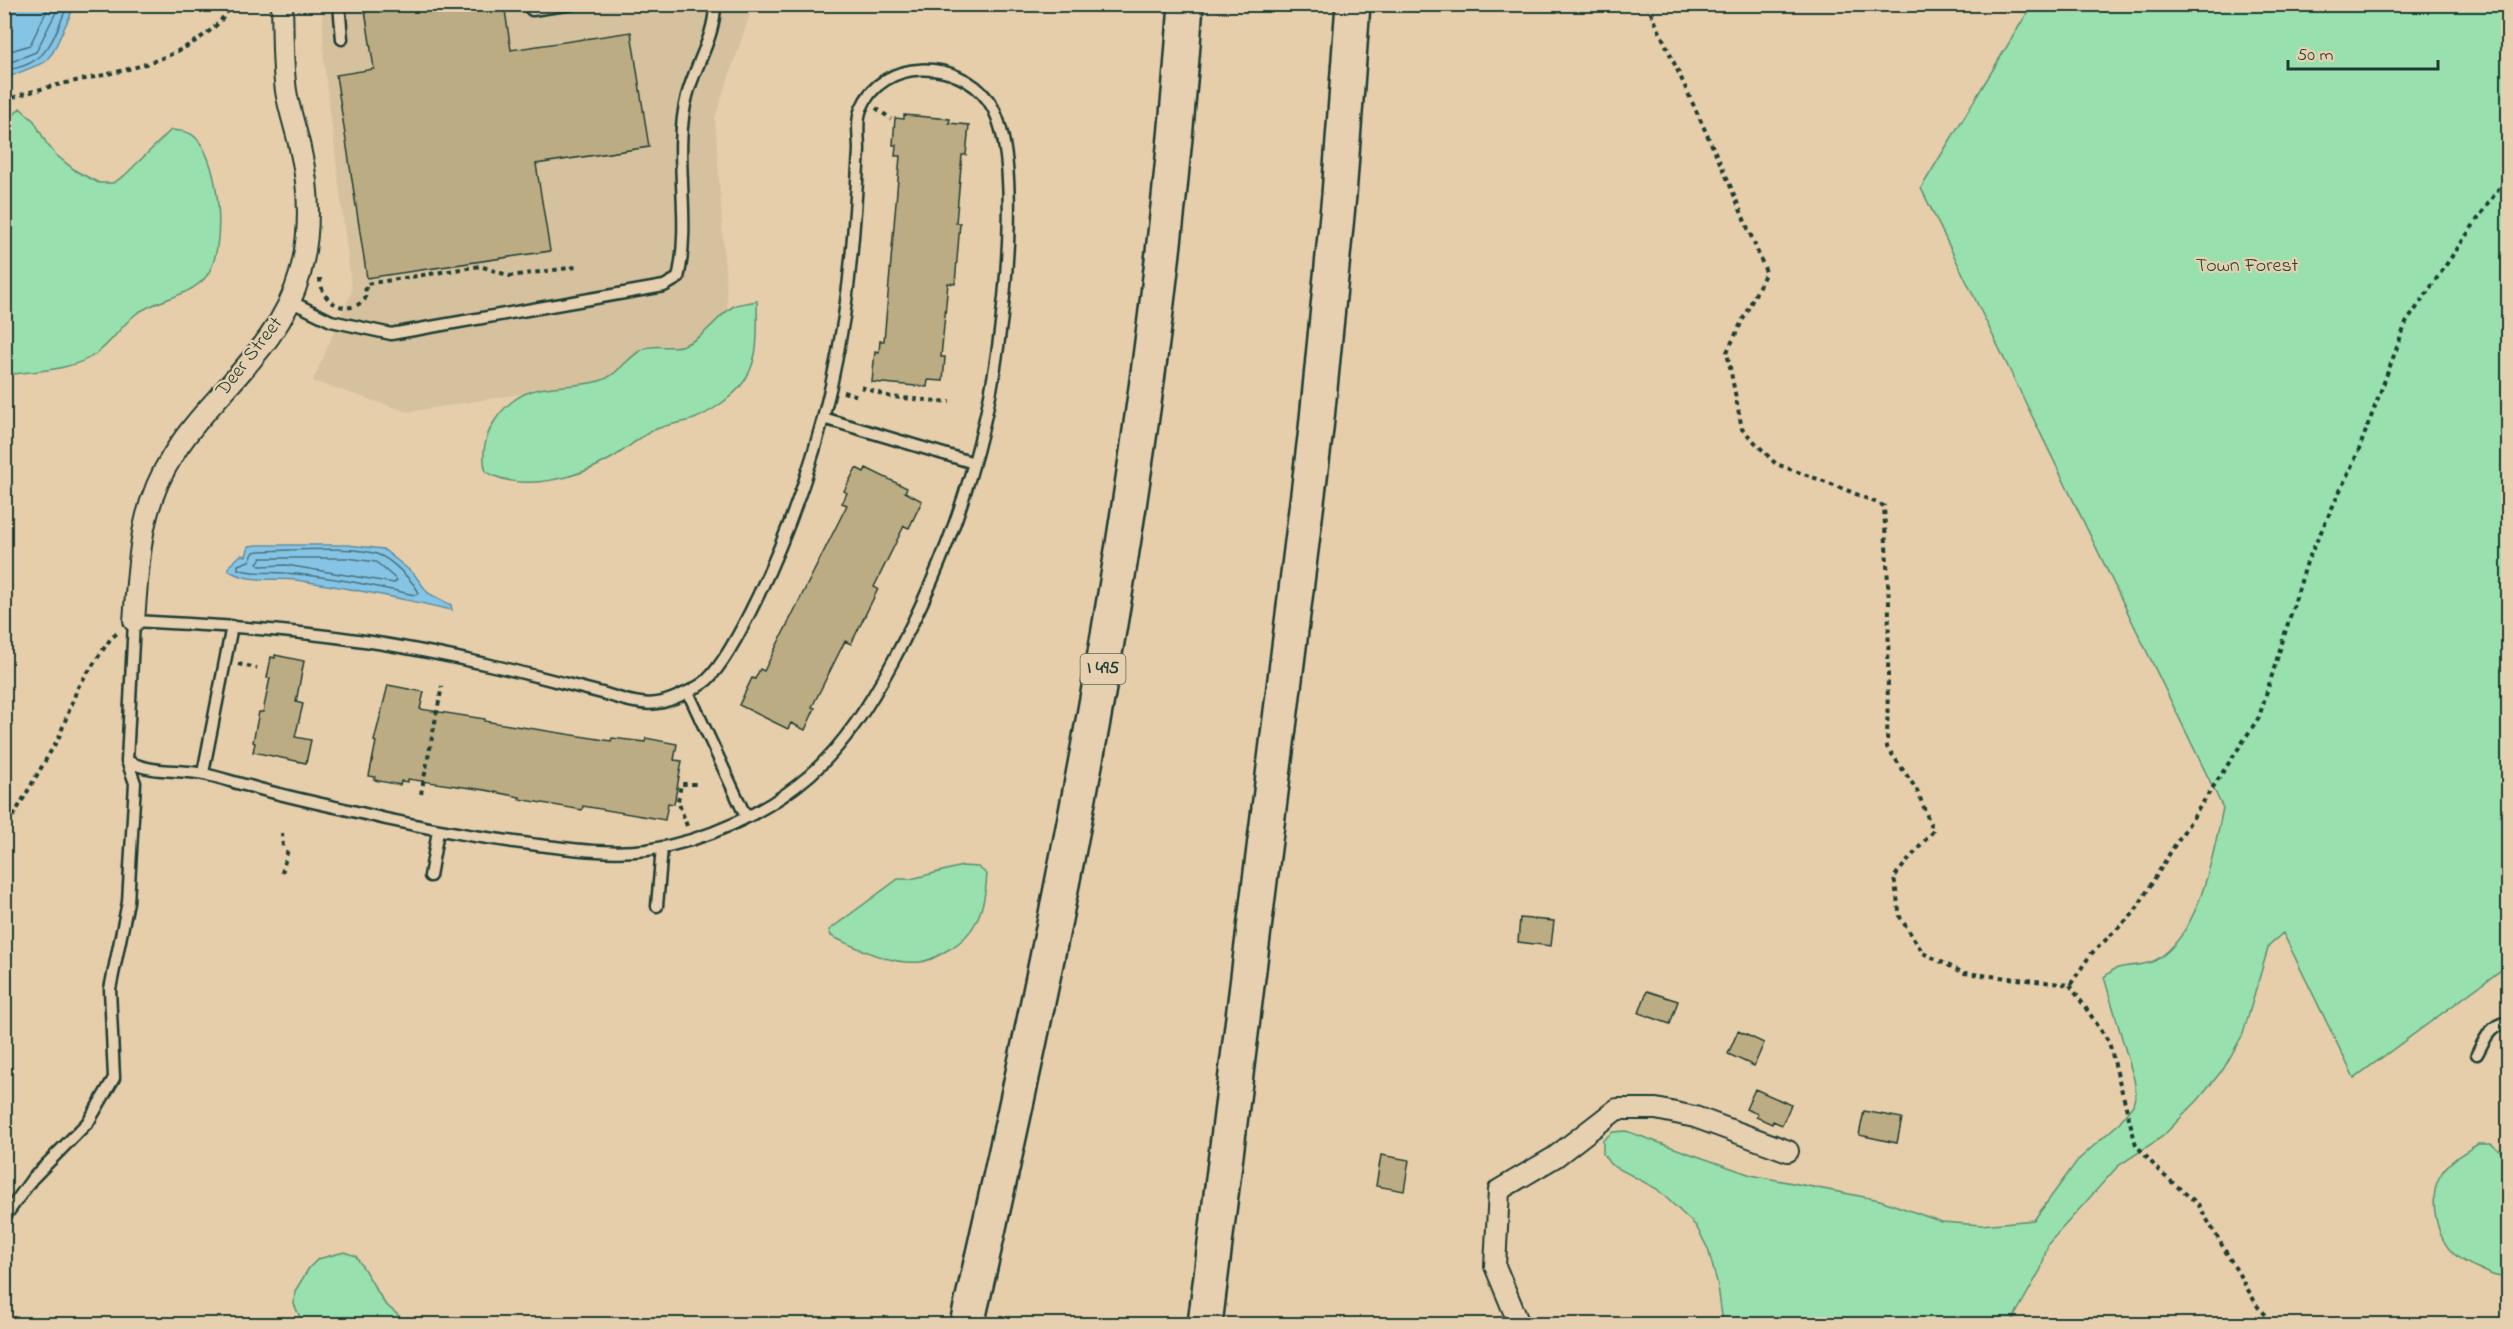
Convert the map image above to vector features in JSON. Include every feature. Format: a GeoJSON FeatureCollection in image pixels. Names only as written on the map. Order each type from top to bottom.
{"type":"FeatureCollection","features":[{"type":"Feature","properties":{"kind":"highway","name":"I 495"},"geometry":{"type":"LineString","coordinates":[[967,1324],[1045,971],[1110,633],[1150,358],[1169,195],[1186,4]]}},
{"type":"Feature","properties":{"kind":"highway"},"geometry":{"type":"LineString","coordinates":[[1205,1324],[1316,429],[1339,195],[1353,4]]}},
{"type":"Feature","properties":{"kind":"street","name":"Deer Street"},"geometry":{"type":"LineString","coordinates":[[134,621],[140,543],[148,506],[162,474],[189,432],[269,339],[290,301],[303,257],[308,203],[305,174],[286,90],[282,4]]}},
{"type":"Feature","properties":{"kind":"street"},"geometry":{"type":"LineString","coordinates":[[1519,1324],[1495,1266],[1500,1190],[1555,1157],[1617,1109],[1656,1108],[1695,1117],[1788,1151]]}},
{"type":"Feature","properties":{"kind":"lane"},"geometry":{"type":"LineString","coordinates":[[339,4],[342,39]]}},
{"type":"Feature","properties":{"kind":"lane"},"geometry":{"type":"LineString","coordinates":[[526,4],[532,10],[573,4]]}},
{"type":"Feature","properties":{"kind":"lane"},"geometry":{"type":"LineString","coordinates":[[290,301],[331,321],[392,334],[664,286],[678,278],[683,259],[681,155],[687,96],[715,20],[715,4]]}},
{"type":"Feature","properties":{"kind":"lane"},"geometry":{"type":"LineString","coordinates":[[4,1218],[32,1179],[89,1121],[114,1078],[110,989],[128,902],[135,783],[127,761],[134,621],[232,626],[362,640],[498,667],[634,701],[657,703],[688,692],[707,680],[736,637],[753,606],[791,525],[823,418],[835,376],[852,256],[859,142],[858,113],[874,90],[898,74],[929,68],[950,72],[971,82],[993,105],[1002,132],[1009,213],[1005,294],[994,376],[974,463],[944,557],[906,638],[867,709],[814,772],[774,801],[746,817],[691,840],[640,851],[598,851],[438,831],[203,773],[147,770],[127,761]]}},
{"type":"Feature","properties":{"kind":"lane"},"geometry":{"type":"LineString","coordinates":[[823,418],[974,463]]}},
{"type":"Feature","properties":{"kind":"lane"},"geometry":{"type":"LineString","coordinates":[[203,773],[232,626]]}},
{"type":"Feature","properties":{"kind":"lane"},"geometry":{"type":"LineString","coordinates":[[688,692],[746,817]]}},
{"type":"Feature","properties":{"kind":"lane"},"geometry":{"type":"LineString","coordinates":[[430,876],[438,831]]}},
{"type":"Feature","properties":{"kind":"lane"},"geometry":{"type":"LineString","coordinates":[[657,906],[662,847]]}},
{"type":"Feature","properties":{"kind":"lane"},"geometry":{"type":"LineString","coordinates":[[2477,1054],[2489,1031],[2508,1022]]}},
{"type":"Feature","properties":{"kind":"path"},"geometry":{"type":"LineString","coordinates":[[4,101],[60,84],[109,76],[163,60],[213,28],[233,4]]}},
{"type":"Feature","properties":{"kind":"path"},"geometry":{"type":"LineString","coordinates":[[1647,4],[1727,178],[1766,272],[1727,352],[1742,429],[1776,464],[1884,506],[1889,603],[1887,747],[1917,790],[1933,831],[1894,877],[1900,917],[1923,953],[1964,973],[2070,985],[2109,1042],[2136,1145],[2160,1172],[2198,1204],[2258,1307],[2275,1324]]}},
{"type":"Feature","properties":{"kind":"path"},"geometry":{"type":"LineString","coordinates":[[875,108],[891,118]]}},
{"type":"Feature","properties":{"kind":"path"},"geometry":{"type":"LineString","coordinates":[[2070,985],[2091,954],[2134,913],[2173,848],[2259,717],[2307,562],[2358,452],[2406,323],[2508,175]]}},
{"type":"Feature","properties":{"kind":"path"},"geometry":{"type":"LineString","coordinates":[[320,268],[320,284],[325,297],[334,303],[351,308],[358,306],[365,299],[368,291],[366,284],[480,266],[510,276],[576,267]]}},
{"type":"Feature","properties":{"kind":"path"},"geometry":{"type":"LineString","coordinates":[[861,387],[891,397],[950,402]]}},
{"type":"Feature","properties":{"kind":"path"},"geometry":{"type":"LineString","coordinates":[[839,391],[859,396]]}},
{"type":"Feature","properties":{"kind":"path"},"geometry":{"type":"LineString","coordinates":[[4,832],[59,737],[78,687],[111,638],[134,621]]}},
{"type":"Feature","properties":{"kind":"path"},"geometry":{"type":"LineString","coordinates":[[421,794],[442,686]]}},
{"type":"Feature","properties":{"kind":"path"},"geometry":{"type":"LineString","coordinates":[[688,828],[678,801],[681,784],[699,784]]}},
{"type":"Feature","properties":{"kind":"path"},"geometry":{"type":"LineString","coordinates":[[282,833],[285,848],[282,873]]}},
{"type":"Feature","properties":{"kind":"shaded area"},"geometry":{"type":"Polygon","coordinates":[[[322,5],[753,5],[715,118],[731,360],[408,412],[313,381],[352,291],[324,61],[322,5]]]}},
{"type":"Feature","properties":{"kind":"green space","name":"Town Forest"},"geometry":{"type":"Polygon","coordinates":[[[2032,5],[2508,5],[2508,965],[2354,1078],[2283,933],[2269,945],[2243,1034],[2224,1068],[2199,1099],[2162,1137],[2118,1166],[2048,1244],[2041,1269],[2010,1324],[1723,1324],[1718,1286],[1708,1249],[1696,1226],[1657,1189],[1610,1164],[1603,1154],[1603,1140],[1613,1132],[1626,1131],[1751,1175],[1880,1200],[1942,1222],[1981,1225],[2034,1220],[2077,1161],[2118,1124],[2133,1105],[2136,1093],[2134,1079],[2104,977],[2120,967],[2141,965],[2156,960],[2171,948],[2184,932],[2194,913],[2209,870],[2223,808],[1921,188],[2032,5]]]}},
{"type":"Feature","properties":{"kind":"green space"},"geometry":{"type":"Polygon","coordinates":[[[20,108],[34,121],[55,154],[76,171],[99,183],[113,183],[124,176],[171,130],[191,134],[205,151],[211,168],[216,187],[219,229],[212,266],[205,278],[190,290],[136,314],[102,349],[87,359],[65,367],[5,375],[5,144],[12,140],[10,123],[20,108]]]}},
{"type":"Feature","properties":{"kind":"green space"},"geometry":{"type":"Polygon","coordinates":[[[757,301],[757,336],[751,368],[739,388],[712,410],[694,419],[654,430],[612,458],[567,477],[533,482],[501,478],[486,472],[484,459],[488,434],[502,411],[523,395],[543,388],[606,379],[643,349],[684,345],[699,337],[734,306],[757,301]]]}},
{"type":"Feature","properties":{"kind":"green space"},"geometry":{"type":"Polygon","coordinates":[[[962,866],[978,867],[987,874],[981,909],[972,929],[965,937],[937,956],[920,962],[898,961],[874,955],[831,936],[829,930],[898,879],[911,879],[962,866]]]}},
{"type":"Feature","properties":{"kind":"green space"},"geometry":{"type":"Polygon","coordinates":[[[2478,1144],[2491,1144],[2508,1157],[2508,1277],[2492,1275],[2457,1257],[2448,1247],[2438,1228],[2434,1206],[2436,1185],[2440,1176],[2452,1162],[2478,1144]]]}},
{"type":"Feature","properties":{"kind":"green space"},"geometry":{"type":"Polygon","coordinates":[[[344,1252],[356,1256],[385,1304],[409,1324],[303,1324],[294,1304],[295,1291],[309,1268],[318,1259],[344,1252]]]}},
{"type":"Feature","properties":{"kind":"water"},"geometry":{"type":"Polygon","coordinates":[[[4,5],[75,5],[53,52],[45,62],[9,77],[5,74],[4,5]]]}},
{"type":"Feature","properties":{"kind":"water"},"geometry":{"type":"Polygon","coordinates":[[[348,545],[383,549],[414,574],[428,593],[451,605],[452,610],[316,583],[245,577],[228,570],[241,555],[246,556],[249,546],[348,545]]]}},
{"type":"Feature","properties":{"kind":"building"},"geometry":{"type":"Polygon","coordinates":[[[364,4],[504,4],[511,50],[631,32],[649,147],[536,164],[550,251],[367,278],[336,75],[374,69],[364,4]]]}},
{"type":"Feature","properties":{"kind":"building"},"geometry":{"type":"Polygon","coordinates":[[[904,115],[950,119],[949,123],[969,125],[966,155],[962,155],[956,223],[960,223],[955,284],[948,283],[941,357],[945,357],[943,381],[928,380],[927,387],[872,382],[875,351],[879,352],[880,341],[884,341],[900,156],[895,156],[896,145],[893,145],[895,118],[904,119],[904,115]]]}},
{"type":"Feature","properties":{"kind":"building"},"geometry":{"type":"Polygon","coordinates":[[[856,468],[864,472],[866,468],[907,488],[905,492],[922,501],[909,528],[904,526],[874,587],[878,589],[851,644],[845,641],[812,707],[815,708],[805,730],[791,723],[788,729],[739,705],[752,678],[755,679],[760,669],[764,671],[847,505],[842,503],[847,493],[844,491],[856,468]]]}},
{"type":"Feature","properties":{"kind":"building"},"geometry":{"type":"Polygon","coordinates":[[[275,655],[304,661],[296,702],[303,704],[295,737],[311,740],[306,763],[253,752],[259,712],[263,712],[270,678],[267,678],[271,657],[275,658],[275,655]]]}},
{"type":"Feature","properties":{"kind":"building"},"geometry":{"type":"Polygon","coordinates":[[[388,685],[424,692],[420,709],[611,741],[612,738],[645,742],[646,738],[677,744],[674,760],[682,761],[674,804],[668,803],[665,820],[583,806],[582,810],[519,799],[520,797],[485,790],[408,779],[408,782],[401,781],[400,785],[374,780],[375,777],[369,776],[376,742],[374,741],[388,685]]]}},
{"type":"Feature","properties":{"kind":"building"},"geometry":{"type":"Polygon","coordinates":[[[1520,918],[1554,921],[1551,946],[1518,942],[1520,918]]]}},
{"type":"Feature","properties":{"kind":"building"},"geometry":{"type":"Polygon","coordinates":[[[1647,991],[1678,1001],[1670,1024],[1639,1013],[1647,991]]]}},
{"type":"Feature","properties":{"kind":"building"},"geometry":{"type":"Polygon","coordinates":[[[1738,1031],[1764,1043],[1754,1066],[1728,1054],[1738,1031]]]}},
{"type":"Feature","properties":{"kind":"building"},"geometry":{"type":"Polygon","coordinates":[[[1755,1089],[1791,1105],[1782,1125],[1773,1121],[1772,1124],[1756,1117],[1758,1114],[1746,1109],[1755,1089]]]}},
{"type":"Feature","properties":{"kind":"building"},"geometry":{"type":"Polygon","coordinates":[[[1864,1111],[1902,1118],[1897,1143],[1859,1135],[1864,1111]]]}},
{"type":"Feature","properties":{"kind":"building"},"geometry":{"type":"Polygon","coordinates":[[[1381,1155],[1409,1160],[1404,1191],[1376,1186],[1381,1155]]]}}]}
